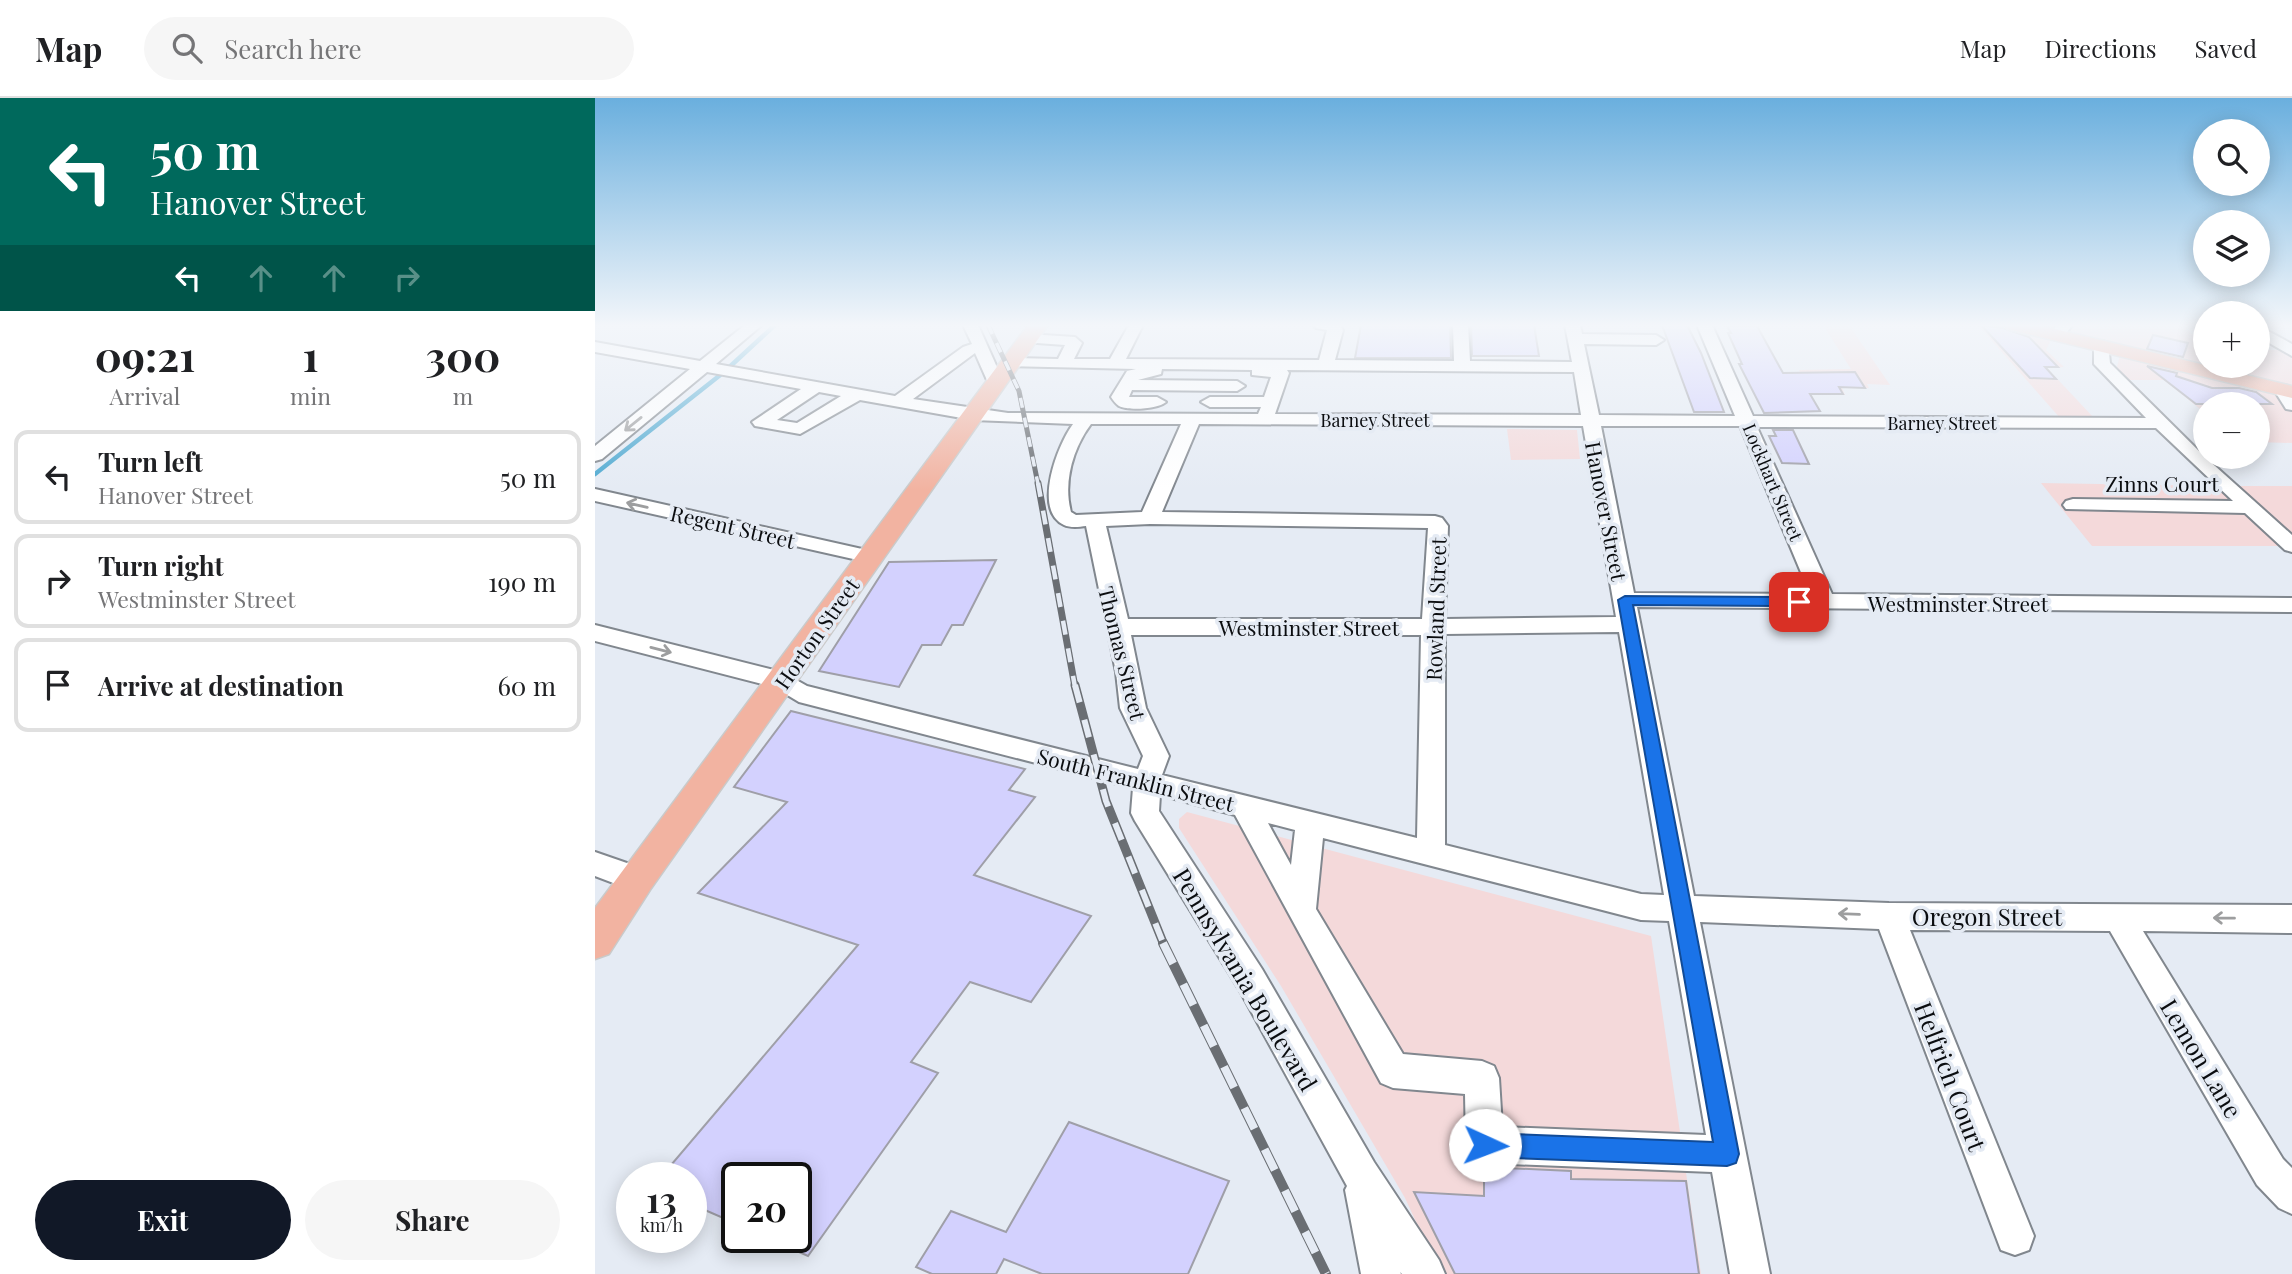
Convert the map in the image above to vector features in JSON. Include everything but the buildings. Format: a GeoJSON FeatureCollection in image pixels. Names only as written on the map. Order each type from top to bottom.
{"type":"FeatureCollection","features":[{"type":"Feature","properties":{"kind":"main road","name":"Horton Street"},"geometry":{"type":"LineString","coordinates":[[595,942],[637,879],[998,380]]}},
{"type":"Feature","properties":{"kind":"main road"},"geometry":{"type":"LineString","coordinates":[[2229,380],[2289,396]]}},
{"type":"Feature","properties":{"kind":"street"},"geometry":{"type":"LineString","coordinates":[[595,456],[691,380]]}},
{"type":"Feature","properties":{"kind":"street","name":"Barney Street"},"geometry":{"type":"LineString","coordinates":[[784,380],[973,415],[1192,419],[1274,400],[1590,421],[2161,423]]}},
{"type":"Feature","properties":{"kind":"street"},"geometry":{"type":"LineString","coordinates":[[898,402],[928,380]]}},
{"type":"Feature","properties":{"kind":"street"},"geometry":{"type":"LineString","coordinates":[[1131,380],[1125,393],[1274,400]]}},
{"type":"Feature","properties":{"kind":"street"},"geometry":{"type":"LineString","coordinates":[[1176,380],[1274,400]]}},
{"type":"Feature","properties":{"kind":"street","name":"Hanover Street"},"geometry":{"type":"LineString","coordinates":[[1583,380],[1750,1274]]}},
{"type":"Feature","properties":{"kind":"street","name":"Lockhart Street"},"geometry":{"type":"LineString","coordinates":[[1729,380],[1823,602]]}},
{"type":"Feature","properties":{"kind":"street"},"geometry":{"type":"LineString","coordinates":[[2118,380],[2292,546]]}},
{"type":"Feature","properties":{"kind":"street"},"geometry":{"type":"LineString","coordinates":[[817,386],[761,422],[800,429],[857,394]]}},
{"type":"Feature","properties":{"kind":"street"},"geometry":{"type":"LineString","coordinates":[[1086,418],[1070,439],[1061,463],[1060,509],[1071,521],[1150,519],[1192,419]]}},
{"type":"Feature","properties":{"kind":"street","name":"Regent Street"},"geometry":{"type":"LineString","coordinates":[[595,495],[870,557]]}},
{"type":"Feature","properties":{"kind":"street","name":"Zinns Court"},"geometry":{"type":"LineString","coordinates":[[2073,505],[2250,507]]}},
{"type":"Feature","properties":{"kind":"street","name":"Rowland Street"},"geometry":{"type":"LineString","coordinates":[[1150,519],[1435,522],[1438,526],[1438,564],[1433,627],[1431,855]]}},
{"type":"Feature","properties":{"kind":"street","name":"Thomas Street"},"geometry":{"type":"LineString","coordinates":[[1095,522],[1128,672],[1133,708],[1156,757],[1147,780]]}},
{"type":"Feature","properties":{"kind":"street","name":"Westminster Street"},"geometry":{"type":"LineString","coordinates":[[1117,627],[1433,627],[1626,612],[1823,602],[2292,605]]}},
{"type":"Feature","properties":{"kind":"street","name":"South Franklin Street"},"geometry":{"type":"LineString","coordinates":[[595,633],[782,681],[799,693],[1096,770],[1147,780],[1431,855],[1641,907],[1683,909]]}},
{"type":"Feature","properties":{"kind":"street","name":"Pennsylvania Boulevard"},"geometry":{"type":"LineString","coordinates":[[1147,780],[1145,813],[1251,980],[1361,1175],[1425,1274]]}},
{"type":"Feature","properties":{"kind":"street"},"geometry":{"type":"LineString","coordinates":[[1244,806],[1393,1071],[1482,1078],[1485,1145],[1727,1154]]}},
{"type":"Feature","properties":{"kind":"street"},"geometry":{"type":"LineString","coordinates":[[1301,911],[1310,822]]}},
{"type":"Feature","properties":{"kind":"street"},"geometry":{"type":"LineString","coordinates":[[595,864],[637,879]]}},
{"type":"Feature","properties":{"kind":"street","name":"Oregon Street"},"geometry":{"type":"LineString","coordinates":[[1683,909],[1889,916],[2292,919]]}},
{"type":"Feature","properties":{"kind":"street","name":"Helfrich Court"},"geometry":{"type":"LineString","coordinates":[[1889,916],[2015,1236]]}},
{"type":"Feature","properties":{"kind":"street","name":"Lemon Lane"},"geometry":{"type":"LineString","coordinates":[[2117,917],[2270,1172],[2292,1195]]}},
{"type":"Feature","properties":{"kind":"street","name":"Pennsylvania Boulevard"},"geometry":{"type":"LineString","coordinates":[[1361,1175],[1381,1274]]}},
{"type":"Feature","properties":{"kind":"shaded area"},"geometry":{"type":"Polygon","coordinates":[[[1804,380],[1886,380],[1890,385],[1867,384],[1869,388],[1842,388],[1845,395],[1812,395],[1804,380]]]}},
{"type":"Feature","properties":{"kind":"shaded area"},"geometry":{"type":"Polygon","coordinates":[[[2026,380],[2058,380],[2094,418],[2060,418],[2026,380]]]}},
{"type":"Feature","properties":{"kind":"shaded area"},"geometry":{"type":"Polygon","coordinates":[[[2126,380],[2224,380],[2292,396],[2292,443],[2270,442],[2270,392],[2193,392],[2193,403],[2164,380],[2126,380]]]}},
{"type":"Feature","properties":{"kind":"shaded area"},"geometry":{"type":"Polygon","coordinates":[[[2258,380],[2292,380],[2292,388],[2258,380]]]}},
{"type":"Feature","properties":{"kind":"shaded area"},"geometry":{"type":"Polygon","coordinates":[[[1507,429],[1577,430],[1580,459],[1511,460],[1507,429]]]}},
{"type":"Feature","properties":{"kind":"shaded area"},"geometry":{"type":"Polygon","coordinates":[[[2041,483],[2218,486],[2283,546],[2092,546],[2041,483]]]}},
{"type":"Feature","properties":{"kind":"shaded area"},"geometry":{"type":"Polygon","coordinates":[[[2238,486],[2292,486],[2292,536],[2238,486]]]}},
{"type":"Feature","properties":{"kind":"shaded area"},"geometry":{"type":"Polygon","coordinates":[[[1187,812],[1651,936],[1701,1274],[1440,1274],[1405,1198],[1281,986],[1179,828],[1179,819],[1187,812]]]}},
{"type":"Feature","properties":{"kind":"waterway"},"geometry":{"type":"LineString","coordinates":[[595,474],[714,380]]}},
{"type":"Feature","properties":{"kind":"railway"},"geometry":{"type":"LineString","coordinates":[[1014,380],[1019,391],[1038,484]]}},
{"type":"Feature","properties":{"kind":"railway"},"geometry":{"type":"LineString","coordinates":[[1038,483],[1075,687]]}},
{"type":"Feature","properties":{"kind":"railway"},"geometry":{"type":"LineString","coordinates":[[1075,685],[1106,801],[1164,945]]}},
{"type":"Feature","properties":{"kind":"railway"},"geometry":{"type":"LineString","coordinates":[[1163,943],[1326,1274]]}},
{"type":"Feature","properties":{"kind":"route"},"geometry":{"type":"LineString","coordinates":[[1485,1145],[1727,1154],[1683,909],[1627,624],[1625,600],[1799,602]]}}]}
